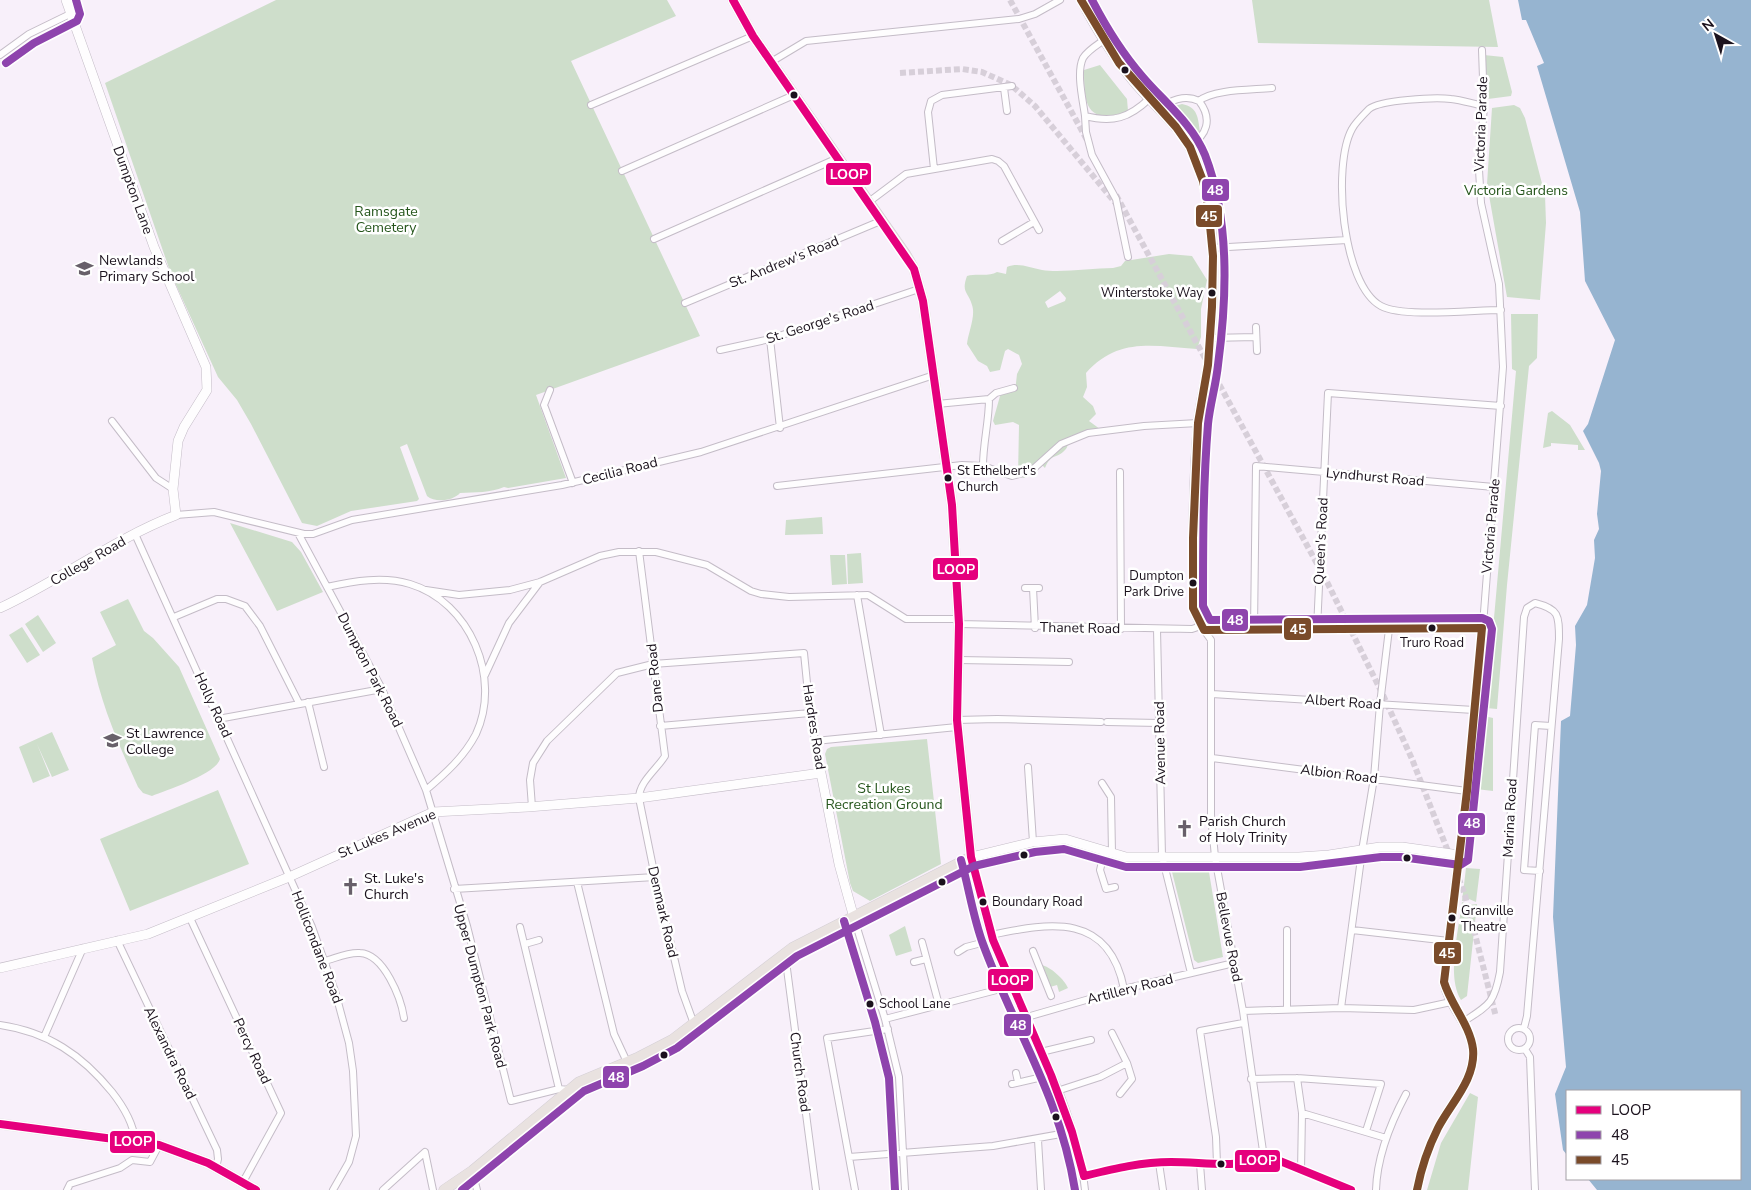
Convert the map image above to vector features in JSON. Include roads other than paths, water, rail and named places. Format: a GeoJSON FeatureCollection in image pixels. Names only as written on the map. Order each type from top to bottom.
{"type":"FeatureCollection","features":[{"type":"Feature","properties":{"kind":"main road"},"geometry":{"type":"LineString","coordinates":[[444,1190],[472,1170],[584,1079],[627,1062],[672,1040],[781,956],[804,941],[854,918],[971,857],[957,724],[959,622],[948,468],[934,375],[914,269],[870,201],[753,36],[733,0]]}},
{"type":"Feature","properties":{"kind":"main road"},"geometry":{"type":"LineString","coordinates":[[0,1124],[134,1140],[160,1145],[181,1151],[256,1190]]}},
{"type":"Feature","properties":{"kind":"street","name":"Dumpton Lane"},"geometry":{"type":"LineString","coordinates":[[66,0],[154,246],[206,367],[208,390],[184,427],[178,442],[173,490]]}},
{"type":"Feature","properties":{"kind":"street"},"geometry":{"type":"LineString","coordinates":[[771,62],[806,41],[1019,19],[1035,14],[1060,0]]}},
{"type":"Feature","properties":{"kind":"street"},"geometry":{"type":"LineString","coordinates":[[1081,0],[1124,70],[1189,146],[1203,182],[1211,248],[1213,302],[1209,356],[1198,423],[1194,475],[1193,608],[1203,628]]}},
{"type":"Feature","properties":{"kind":"street"},"geometry":{"type":"LineString","coordinates":[[0,55],[29,34],[70,14]]}},
{"type":"Feature","properties":{"kind":"street"},"geometry":{"type":"LineString","coordinates":[[591,105],[753,36]]}},
{"type":"Feature","properties":{"kind":"street"},"geometry":{"type":"LineString","coordinates":[[1104,40],[1088,52],[1082,60],[1081,71],[1086,132],[1092,155],[1116,199],[1128,257]]}},
{"type":"Feature","properties":{"kind":"street","name":"Victoria Parade"},"geometry":{"type":"LineString","coordinates":[[1417,1190],[1431,1142],[1469,1074],[1473,1060],[1470,1036],[1446,996],[1444,982],[1467,791],[1501,406],[1501,310],[1496,263],[1480,203],[1479,170],[1484,106],[1482,50]]}},
{"type":"Feature","properties":{"kind":"street"},"geometry":{"type":"LineString","coordinates":[[934,169],[928,112],[931,101],[942,95],[1012,86]]}},
{"type":"Feature","properties":{"kind":"street"},"geometry":{"type":"LineString","coordinates":[[1004,88],[1007,111]]}},
{"type":"Feature","properties":{"kind":"street"},"geometry":{"type":"LineString","coordinates":[[1199,101],[1211,95],[1272,88]]}},
{"type":"Feature","properties":{"kind":"street"},"geometry":{"type":"LineString","coordinates":[[622,171],[794,96]]}},
{"type":"Feature","properties":{"kind":"street"},"geometry":{"type":"LineString","coordinates":[[1160,110],[1175,100],[1192,98],[1199,101],[1204,110],[1205,134],[1189,146]]}},
{"type":"Feature","properties":{"kind":"street"},"geometry":{"type":"LineString","coordinates":[[1085,116],[1096,119],[1125,116],[1134,112],[1149,99]]}},
{"type":"Feature","properties":{"kind":"street"},"geometry":{"type":"LineString","coordinates":[[1484,106],[1451,99],[1402,100],[1370,108],[1352,129],[1342,168],[1342,201],[1352,264],[1368,296],[1383,307],[1398,312],[1501,310]]}},
{"type":"Feature","properties":{"kind":"street"},"geometry":{"type":"LineString","coordinates":[[654,239],[838,158]]}},
{"type":"Feature","properties":{"kind":"street"},"geometry":{"type":"LineString","coordinates":[[870,201],[906,174],[992,159],[1004,166],[1038,230]]}},
{"type":"Feature","properties":{"kind":"street","name":"St. Andrew's Road"},"geometry":{"type":"LineString","coordinates":[[685,302],[883,220]]}},
{"type":"Feature","properties":{"kind":"street"},"geometry":{"type":"LineString","coordinates":[[1002,241],[1034,222]]}},
{"type":"Feature","properties":{"kind":"street"},"geometry":{"type":"LineString","coordinates":[[1211,248],[1347,240]]}},
{"type":"Feature","properties":{"kind":"street","name":"St. George's Road"},"geometry":{"type":"LineString","coordinates":[[720,350],[770,340],[919,289]]}},
{"type":"Feature","properties":{"kind":"street"},"geometry":{"type":"LineString","coordinates":[[1256,327],[1256,351]]}},
{"type":"Feature","properties":{"kind":"street"},"geometry":{"type":"LineString","coordinates":[[1209,338],[1256,337]]}},
{"type":"Feature","properties":{"kind":"street"},"geometry":{"type":"LineString","coordinates":[[770,340],[780,428]]}},
{"type":"Feature","properties":{"kind":"street","name":"Cecilia Road"},"geometry":{"type":"LineString","coordinates":[[298,533],[313,534],[352,520],[573,483],[700,452],[780,428],[934,375]]}},
{"type":"Feature","properties":{"kind":"street"},"geometry":{"type":"LineString","coordinates":[[937,404],[989,399],[996,393],[1014,388]]}},
{"type":"Feature","properties":{"kind":"street"},"geometry":{"type":"LineString","coordinates":[[550,390],[544,405],[573,483]]}},
{"type":"Feature","properties":{"kind":"street","name":"Queen's Road"},"geometry":{"type":"LineString","coordinates":[[1317,629],[1328,393],[1501,406]]}},
{"type":"Feature","properties":{"kind":"street"},"geometry":{"type":"LineString","coordinates":[[983,466],[984,437],[989,422],[989,399]]}},
{"type":"Feature","properties":{"kind":"street"},"geometry":{"type":"LineString","coordinates":[[112,421],[156,478],[173,490],[176,515]]}},
{"type":"Feature","properties":{"kind":"street"},"geometry":{"type":"LineString","coordinates":[[777,486],[962,466],[983,466],[1012,476],[1031,471],[1061,444],[1088,432],[1198,423]]}},
{"type":"Feature","properties":{"kind":"street","name":"Lyndhurst Road"},"geometry":{"type":"LineString","coordinates":[[1254,629],[1256,466],[1494,487]]}},
{"type":"Feature","properties":{"kind":"street"},"geometry":{"type":"LineString","coordinates":[[1120,472],[1121,629]]}},
{"type":"Feature","properties":{"kind":"street","name":"College Road"},"geometry":{"type":"LineString","coordinates":[[0,608],[35,592],[135,534],[176,515],[214,512],[298,533]]}},
{"type":"Feature","properties":{"kind":"street","name":"Dumpton Park Road"},"geometry":{"type":"LineString","coordinates":[[298,533],[382,689],[426,790],[433,812]]}},
{"type":"Feature","properties":{"kind":"street","name":"Holly Road"},"geometry":{"type":"LineString","coordinates":[[135,534],[290,877]]}},
{"type":"Feature","properties":{"kind":"street","name":"Thanet Road"},"geometry":{"type":"LineString","coordinates":[[426,590],[459,595],[486,594],[540,582],[600,556],[619,552],[639,551],[656,552],[693,560],[722,572],[751,591],[761,594],[789,597],[868,595],[906,618],[1035,628],[1192,630],[1203,628],[1482,628]]}},
{"type":"Feature","properties":{"kind":"street","name":"Dane Road"},"geometry":{"type":"LineString","coordinates":[[639,551],[665,756],[645,782],[639,793],[639,798]]}},
{"type":"Feature","properties":{"kind":"street"},"geometry":{"type":"LineString","coordinates":[[327,587],[375,579],[409,584],[426,590],[443,602],[471,635],[478,650],[485,675],[486,691],[477,732],[460,758],[426,790]]}},
{"type":"Feature","properties":{"kind":"street"},"geometry":{"type":"LineString","coordinates":[[485,675],[510,623],[540,582]]}},
{"type":"Feature","properties":{"kind":"street"},"geometry":{"type":"LineString","coordinates":[[1032,588],[1035,628]]}},
{"type":"Feature","properties":{"kind":"street"},"geometry":{"type":"LineString","coordinates":[[858,595],[881,735]]}},
{"type":"Feature","properties":{"kind":"street"},"geometry":{"type":"LineString","coordinates":[[174,617],[217,599],[226,599],[246,606],[260,626],[299,703]]}},
{"type":"Feature","properties":{"kind":"street","name":"Marina Road"},"geometry":{"type":"LineString","coordinates":[[1463,1022],[1488,1005],[1496,994],[1524,617],[1527,608],[1535,603],[1553,609],[1559,618],[1551,726]]}},
{"type":"Feature","properties":{"kind":"street","name":"Bellevue Road"},"geometry":{"type":"LineString","coordinates":[[1203,628],[1211,640],[1211,816],[1214,857],[1243,1011],[1243,1023],[1250,1058],[1251,1079],[1263,1151],[1270,1157]]}},
{"type":"Feature","properties":{"kind":"street","name":"Avenue Road"},"geometry":{"type":"LineString","coordinates":[[1157,629],[1162,856],[1191,973]]}},
{"type":"Feature","properties":{"kind":"street"},"geometry":{"type":"LineString","coordinates":[[1341,1008],[1362,851],[1374,778],[1389,629]]}},
{"type":"Feature","properties":{"kind":"street","name":"Hardres Road"},"geometry":{"type":"LineString","coordinates":[[653,664],[804,652],[810,713],[821,773],[839,864],[854,918]]}},
{"type":"Feature","properties":{"kind":"street"},"geometry":{"type":"LineString","coordinates":[[958,660],[1069,662]]}},
{"type":"Feature","properties":{"kind":"street"},"geometry":{"type":"LineString","coordinates":[[532,807],[531,768],[547,741],[616,673],[653,664]]}},
{"type":"Feature","properties":{"kind":"street"},"geometry":{"type":"LineString","coordinates":[[218,719],[382,689]]}},
{"type":"Feature","properties":{"kind":"street","name":"Albert Road"},"geometry":{"type":"LineString","coordinates":[[1212,694],[1474,710]]}},
{"type":"Feature","properties":{"kind":"street"},"geometry":{"type":"LineString","coordinates":[[308,702],[324,767]]}},
{"type":"Feature","properties":{"kind":"street"},"geometry":{"type":"LineString","coordinates":[[660,726],[810,713]]}},
{"type":"Feature","properties":{"kind":"street"},"geometry":{"type":"LineString","coordinates":[[815,741],[881,735],[997,719],[1159,723]]}},
{"type":"Feature","properties":{"kind":"street"},"geometry":{"type":"LineString","coordinates":[[1524,1028],[1527,1016],[1540,871],[1551,726],[1535,725],[1524,870],[1540,871]]}},
{"type":"Feature","properties":{"kind":"street","name":"Albion Road"},"geometry":{"type":"LineString","coordinates":[[1212,758],[1467,791]]}},
{"type":"Feature","properties":{"kind":"street"},"geometry":{"type":"LineString","coordinates":[[1028,767],[1032,842]]}},
{"type":"Feature","properties":{"kind":"street","name":"St Lukes Avenue"},"geometry":{"type":"LineString","coordinates":[[0,968],[148,934],[290,877],[433,812],[532,807],[639,798],[821,773]]}},
{"type":"Feature","properties":{"kind":"street"},"geometry":{"type":"LineString","coordinates":[[1102,783],[1111,797],[1109,852],[1100,870],[1106,889],[1114,887]]}},
{"type":"Feature","properties":{"kind":"street","name":"Denmark Road"},"geometry":{"type":"LineString","coordinates":[[639,798],[655,877],[683,994],[694,1024]]}},
{"type":"Feature","properties":{"kind":"street","name":"Upper Dumpton Park Road"},"geometry":{"type":"LineString","coordinates":[[433,812],[454,890],[467,926],[511,1101],[559,1089],[571,1090]]}},
{"type":"Feature","properties":{"kind":"street"},"geometry":{"type":"LineString","coordinates":[[1086,1190],[1072,1132],[1057,1091],[992,937],[971,857],[1032,842],[1065,839],[1126,857],[1299,857],[1362,851],[1380,847],[1402,847],[1459,855]]}},
{"type":"Feature","properties":{"kind":"street","name":"Hollicondane Road"},"geometry":{"type":"LineString","coordinates":[[290,877],[325,961],[349,1043],[356,1122],[351,1156],[333,1190]]}},
{"type":"Feature","properties":{"kind":"street"},"geometry":{"type":"LineString","coordinates":[[454,890],[655,877]]}},
{"type":"Feature","properties":{"kind":"street"},"geometry":{"type":"LineString","coordinates":[[577,882],[614,1034],[627,1062]]}},
{"type":"Feature","properties":{"kind":"street","name":"Percy Road"},"geometry":{"type":"LineString","coordinates":[[190,918],[281,1113],[243,1182]]}},
{"type":"Feature","properties":{"kind":"street"},"geometry":{"type":"LineString","coordinates":[[854,918],[888,1029],[900,1077],[905,1190]]}},
{"type":"Feature","properties":{"kind":"street"},"geometry":{"type":"LineString","coordinates":[[958,952],[992,937],[1042,926],[1078,928],[1102,942],[1111,952],[1120,972],[1124,989]]}},
{"type":"Feature","properties":{"kind":"street"},"geometry":{"type":"LineString","coordinates":[[520,927],[559,1089]]}},
{"type":"Feature","properties":{"kind":"street"},"geometry":{"type":"LineString","coordinates":[[1287,930],[1287,1009]]}},
{"type":"Feature","properties":{"kind":"street"},"geometry":{"type":"LineString","coordinates":[[1352,930],[1449,940]]}},
{"type":"Feature","properties":{"kind":"street","name":"Alexandra Road"},"geometry":{"type":"LineString","coordinates":[[117,940],[217,1150],[216,1168]]}},
{"type":"Feature","properties":{"kind":"street"},"geometry":{"type":"LineString","coordinates":[[524,944],[539,940]]}},
{"type":"Feature","properties":{"kind":"street"},"geometry":{"type":"LineString","coordinates":[[922,942],[939,1005]]}},
{"type":"Feature","properties":{"kind":"street"},"geometry":{"type":"LineString","coordinates":[[44,1037],[83,948]]}},
{"type":"Feature","properties":{"kind":"street"},"geometry":{"type":"LineString","coordinates":[[1033,951],[1052,996]]}},
{"type":"Feature","properties":{"kind":"street"},"geometry":{"type":"LineString","coordinates":[[325,961],[352,953],[363,953],[375,961],[393,982],[404,1018]]}},
{"type":"Feature","properties":{"kind":"street","name":"Church Road"},"geometry":{"type":"LineString","coordinates":[[781,956],[787,969],[816,1190]]}},
{"type":"Feature","properties":{"kind":"street"},"geometry":{"type":"LineString","coordinates":[[914,962],[926,958]]}},
{"type":"Feature","properties":{"kind":"street","name":"Artillery Road"},"geometry":{"type":"LineString","coordinates":[[1027,1017],[1124,989],[1234,963]]}},
{"type":"Feature","properties":{"kind":"street"},"geometry":{"type":"LineString","coordinates":[[885,1019],[1012,986]]}},
{"type":"Feature","properties":{"kind":"street"},"geometry":{"type":"LineString","coordinates":[[1243,1011],[1341,1008],[1414,1010],[1451,1002]]}},
{"type":"Feature","properties":{"kind":"street"},"geometry":{"type":"LineString","coordinates":[[1217,1164],[1216,1137],[1200,1031],[1243,1023]]}},
{"type":"Feature","properties":{"kind":"street"},"geometry":{"type":"LineString","coordinates":[[0,1025],[14,1027],[44,1037],[82,1059],[96,1073],[123,1107],[133,1129],[134,1140]]}},
{"type":"Feature","properties":{"kind":"street"},"geometry":{"type":"LineString","coordinates":[[1524,1028],[1531,1036],[1530,1043],[1525,1048],[1514,1049],[1508,1040],[1512,1029],[1524,1028]]}},
{"type":"Feature","properties":{"kind":"street"},"geometry":{"type":"LineString","coordinates":[[855,1190],[828,1038],[888,1029]]}},
{"type":"Feature","properties":{"kind":"street"},"geometry":{"type":"LineString","coordinates":[[1112,1033],[1127,1063],[1132,1079],[1120,1094]]}},
{"type":"Feature","properties":{"kind":"street"},"geometry":{"type":"LineString","coordinates":[[1041,1052],[1091,1040]]}},
{"type":"Feature","properties":{"kind":"street"},"geometry":{"type":"LineString","coordinates":[[1525,1048],[1530,1058],[1535,1190]]}},
{"type":"Feature","properties":{"kind":"street"},"geometry":{"type":"LineString","coordinates":[[1057,1091],[1100,1076],[1127,1063]]}},
{"type":"Feature","properties":{"kind":"street"},"geometry":{"type":"LineString","coordinates":[[1016,1073],[1015,1083],[1051,1075]]}},
{"type":"Feature","properties":{"kind":"street"},"geometry":{"type":"LineString","coordinates":[[1251,1079],[1297,1078],[1381,1084],[1366,1130]]}},
{"type":"Feature","properties":{"kind":"street"},"geometry":{"type":"LineString","coordinates":[[1297,1078],[1302,1113],[1302,1171]]}},
{"type":"Feature","properties":{"kind":"street"},"geometry":{"type":"LineString","coordinates":[[1376,1190],[1376,1172],[1386,1138],[1393,1118],[1406,1094]]}},
{"type":"Feature","properties":{"kind":"street"},"geometry":{"type":"LineString","coordinates":[[1302,1113],[1366,1130],[1386,1138]]}},
{"type":"Feature","properties":{"kind":"street"},"geometry":{"type":"LineString","coordinates":[[849,1157],[904,1155],[1038,1140],[1072,1132]]}},
{"type":"Feature","properties":{"kind":"street"},"geometry":{"type":"LineString","coordinates":[[1038,1140],[1041,1190]]}},
{"type":"Feature","properties":{"kind":"street"},"geometry":{"type":"LineString","coordinates":[[67,1190],[70,1184],[120,1168],[132,1160],[150,1162],[160,1145]]}},
{"type":"Feature","properties":{"kind":"street"},"geometry":{"type":"LineString","coordinates":[[383,1190],[425,1152],[433,1190]]}},
{"type":"Feature","properties":{"kind":"street"},"geometry":{"type":"LineString","coordinates":[[1084,1176],[1159,1163],[1217,1164],[1259,1162],[1270,1157],[1351,1190]]}},
{"type":"Feature","properties":{"kind":"street"},"geometry":{"type":"LineString","coordinates":[[1159,1163],[1163,1190]]}},
{"type":"Feature","properties":{"kind":"street"},"geometry":{"type":"LineString","coordinates":[[1200,1164],[1202,1190]]}},
{"type":"Feature","properties":{"kind":"street"},"geometry":{"type":"LineString","coordinates":[[472,1170],[478,1190]]}},
{"type":"Feature","properties":{"kind":"water"},"geometry":{"type":"Polygon","coordinates":[[[1518,0],[1751,0],[1751,1190],[1597,1190],[1589,1180],[1741,1180],[1741,1090],[1566,1090],[1566,1154],[1563,1150],[1555,1094],[1566,1067],[1553,917],[1561,721],[1570,716],[1576,645],[1575,626],[1587,605],[1595,558],[1594,540],[1599,529],[1597,514],[1601,471],[1583,431],[1588,424],[1615,340],[1585,281],[1580,212],[1537,66],[1544,63],[1526,20],[1522,20],[1518,0]]]}},
{"type":"Feature","properties":{"kind":"tunnel"},"geometry":{"type":"LineString","coordinates":[[1010,0],[1087,140]]}},
{"type":"Feature","properties":{"kind":"tunnel"},"geometry":{"type":"LineString","coordinates":[[900,73],[962,69],[982,72],[1011,85],[1035,106],[1118,206]]}},
{"type":"Feature","properties":{"kind":"tunnel"},"geometry":{"type":"LineString","coordinates":[[1116,195],[1327,582],[1383,695],[1412,759],[1465,895],[1496,1017]]}},
{"type":"Feature","properties":{"kind":"place","name":"Newlands Primary School"},"geometry":{"type":"Point","coordinates":[85,268]}},
{"type":"Feature","properties":{"kind":"place","name":"Winterstoke Way"},"geometry":{"type":"Point","coordinates":[1212,293]}},
{"type":"Feature","properties":{"kind":"place","name":"St Ethelbert's Church"},"geometry":{"type":"Point","coordinates":[948,478]}},
{"type":"Feature","properties":{"kind":"place","name":"Dumpton Park Drive"},"geometry":{"type":"Point","coordinates":[1193,583]}},
{"type":"Feature","properties":{"kind":"place","name":"Truro Road"},"geometry":{"type":"Point","coordinates":[1432,628]}},
{"type":"Feature","properties":{"kind":"place","name":"St Lawrence College"},"geometry":{"type":"Point","coordinates":[112,741]}},
{"type":"Feature","properties":{"kind":"place","name":"Parish Church of Holy Trinity"},"geometry":{"type":"Point","coordinates":[1185,829]}},
{"type":"Feature","properties":{"kind":"place","name":"St. Luke's Church"},"geometry":{"type":"Point","coordinates":[350,886]}},
{"type":"Feature","properties":{"kind":"place","name":"Boundary Road"},"geometry":{"type":"Point","coordinates":[983,902]}},
{"type":"Feature","properties":{"kind":"place","name":"Granville Theatre"},"geometry":{"type":"Point","coordinates":[1452,918]}},
{"type":"Feature","properties":{"kind":"place","name":"School Lane"},"geometry":{"type":"Point","coordinates":[870,1004]}},
{"type":"Feature","properties":{"kind":"park label","name":"Victoria Gardens"},"geometry":{"type":"Point","coordinates":[1516,190]}},
{"type":"Feature","properties":{"kind":"park label","name":"Ramsgate Cemetery"},"geometry":{"type":"Point","coordinates":[386,220]}},
{"type":"Feature","properties":{"kind":"park label","name":"St Lukes Recreation Ground"},"geometry":{"type":"Point","coordinates":[884,796]}}]}
